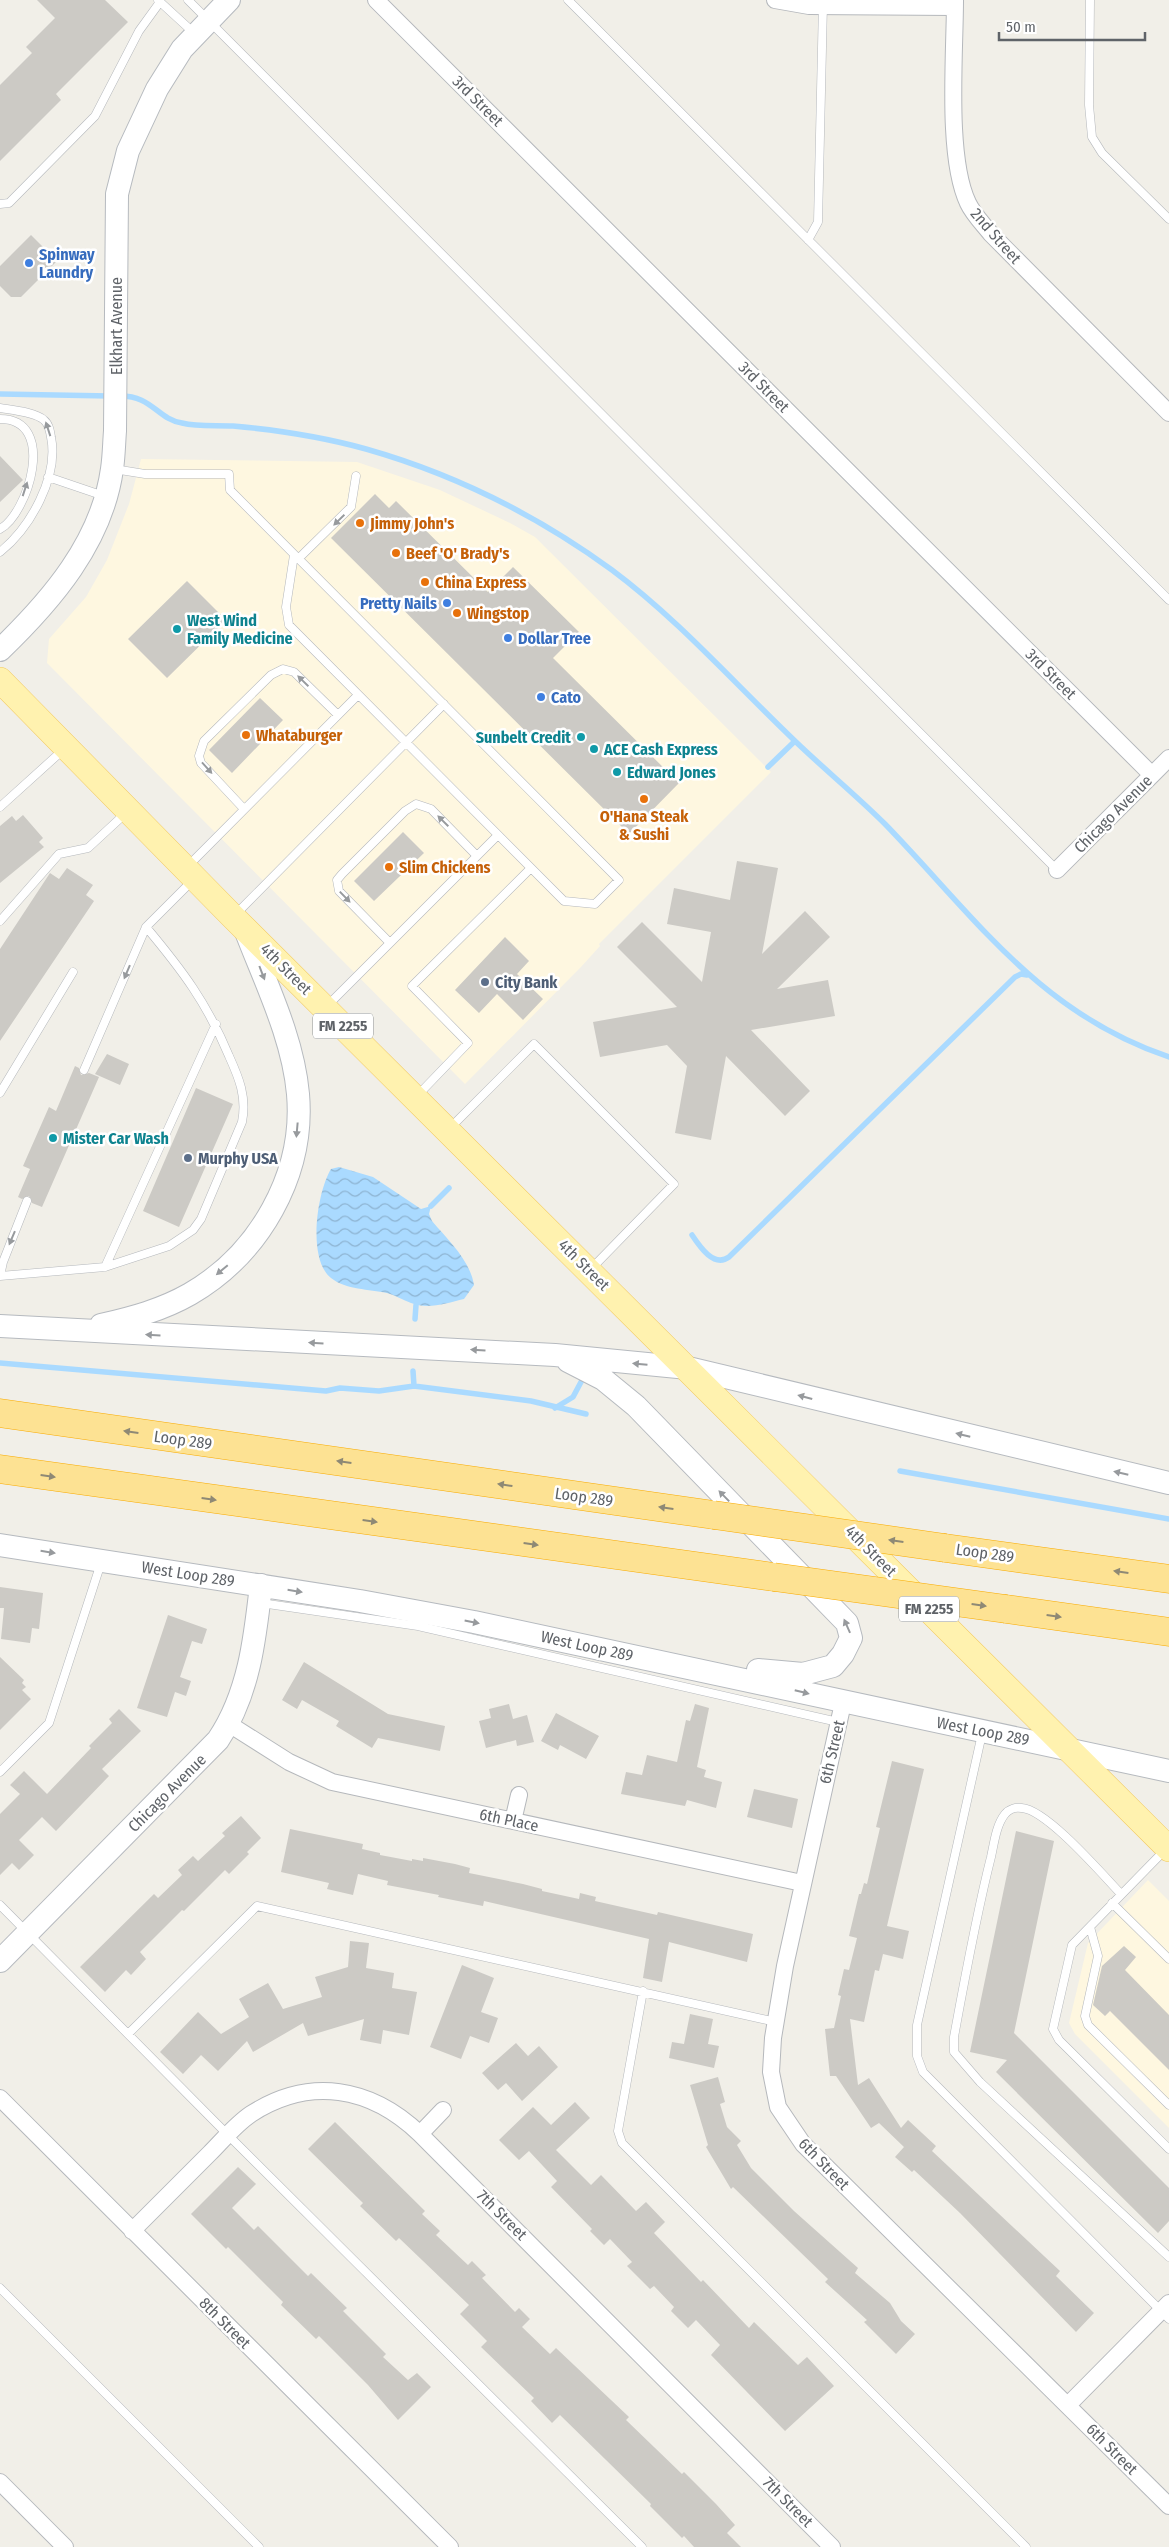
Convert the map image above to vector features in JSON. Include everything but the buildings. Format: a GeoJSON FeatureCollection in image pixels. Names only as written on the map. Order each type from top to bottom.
{"type":"FeatureCollection","features":[{"type":"Feature","properties":{"kind":"highway","name":"Loop 289"},"geometry":{"type":"LineString","coordinates":[[2,1414],[1169,1579]]}},
{"type":"Feature","properties":{"kind":"highway"},"geometry":{"type":"LineString","coordinates":[[0,1470],[1169,1632]]}},
{"type":"Feature","properties":{"kind":"main road","name":"Elkhart Avenue"},"geometry":{"type":"LineString","coordinates":[[0,650],[30,621],[60,585],[81,554],[106,497],[112,469],[117,370],[117,194],[128,150],[157,90],[182,49],[229,0]]}},
{"type":"Feature","properties":{"kind":"main road","name":"4th Street"},"geometry":{"type":"LineString","coordinates":[[0,680],[238,922],[1168,1848]]}},
{"type":"Feature","properties":{"kind":"main road"},"geometry":{"type":"LineString","coordinates":[[75,1331],[150,1313],[191,1293],[212,1279],[243,1250],[275,1205],[296,1144],[298,1095],[295,1072],[283,1028],[238,922]]}},
{"type":"Feature","properties":{"kind":"main road"},"geometry":{"type":"LineString","coordinates":[[0,1326],[555,1355],[688,1368],[1169,1483]]}},
{"type":"Feature","properties":{"kind":"main road"},"geometry":{"type":"LineString","coordinates":[[555,1355],[603,1379],[636,1406],[848,1623],[851,1638],[844,1654],[833,1666],[803,1674],[658,1660]]}},
{"type":"Feature","properties":{"kind":"main road","name":"West Loop 289"},"geometry":{"type":"LineString","coordinates":[[0,1545],[102,1561],[260,1594],[360,1601],[658,1660],[841,1712],[983,1731],[1169,1771]]}},
{"type":"Feature","properties":{"kind":"main road","name":"Chicago Avenue"},"geometry":{"type":"LineString","coordinates":[[0,1961],[202,1758],[229,1724],[249,1666],[260,1594]]}},
{"type":"Feature","properties":{"kind":"street","name":"3rd Street"},"geometry":{"type":"LineString","coordinates":[[376,0],[1152,775]]}},
{"type":"Feature","properties":{"kind":"street"},"geometry":{"type":"LineString","coordinates":[[775,0],[809,6],[823,3],[955,4]]}},
{"type":"Feature","properties":{"kind":"street","name":"2nd Street"},"geometry":{"type":"LineString","coordinates":[[955,4],[954,126],[958,173],[968,204],[991,234],[1169,413]]}},
{"type":"Feature","properties":{"kind":"street","name":"Chicago Avenue"},"geometry":{"type":"LineString","coordinates":[[1057,870],[1169,758]]}},
{"type":"Feature","properties":{"kind":"street","name":"6th Street"},"geometry":{"type":"LineString","coordinates":[[841,1712],[784,1966],[771,2072],[778,2107],[803,2144],[1169,2506]]}},
{"type":"Feature","properties":{"kind":"street","name":"6th Place"},"geometry":{"type":"LineString","coordinates":[[229,1724],[290,1762],[332,1782],[802,1883]]}},
{"type":"Feature","properties":{"kind":"street"},"geometry":{"type":"LineString","coordinates":[[513,1821],[519,1794]]}},
{"type":"Feature","properties":{"kind":"street","name":"7th Street"},"geometry":{"type":"LineString","coordinates":[[132,2231],[250,2115],[278,2100],[302,2093],[329,2091],[378,2102],[405,2119],[832,2547]]}},
{"type":"Feature","properties":{"kind":"street","name":"8th Street"},"geometry":{"type":"LineString","coordinates":[[0,2098],[450,2547]]}},
{"type":"Feature","properties":{"kind":"street"},"geometry":{"type":"LineString","coordinates":[[420,2134],[443,2110]]}},
{"type":"Feature","properties":{"kind":"street"},"geometry":{"type":"LineString","coordinates":[[1068,2405],[1166,2311]]}},
{"type":"Feature","properties":{"kind":"street"},"geometry":{"type":"LineString","coordinates":[[0,2482],[65,2547]]}},
{"type":"Feature","properties":{"kind":"lane"},"geometry":{"type":"LineString","coordinates":[[188,0],[202,28]]}},
{"type":"Feature","properties":{"kind":"lane"},"geometry":{"type":"LineString","coordinates":[[568,0],[1169,600]]}},
{"type":"Feature","properties":{"kind":"lane"},"geometry":{"type":"LineString","coordinates":[[1090,0],[1089,105],[1092,137],[1102,153],[1169,220]]}},
{"type":"Feature","properties":{"kind":"lane"},"geometry":{"type":"LineString","coordinates":[[0,204],[9,203],[95,116],[139,31],[159,1],[202,28],[1057,870]]}},
{"type":"Feature","properties":{"kind":"lane"},"geometry":{"type":"LineString","coordinates":[[808,240],[818,222],[823,3]]}},
{"type":"Feature","properties":{"kind":"lane"},"geometry":{"type":"LineString","coordinates":[[0,408],[43,418],[48,424],[54,451],[48,477],[31,517],[16,539],[0,552]]}},
{"type":"Feature","properties":{"kind":"lane"},"geometry":{"type":"LineString","coordinates":[[0,419],[20,424],[29,433],[34,448],[33,466],[21,501],[14,515],[0,529]]}},
{"type":"Feature","properties":{"kind":"lane"},"geometry":{"type":"LineString","coordinates":[[112,469],[145,474],[229,474],[230,490],[296,557],[619,880],[595,904],[564,901],[288,625],[286,606],[296,557],[351,507],[356,476]]}},
{"type":"Feature","properties":{"kind":"lane"},"geometry":{"type":"LineString","coordinates":[[48,477],[106,497]]}},
{"type":"Feature","properties":{"kind":"lane"},"geometry":{"type":"LineString","coordinates":[[244,809],[201,763],[198,756],[201,746],[211,734],[271,675],[282,670],[294,672],[338,715]]}},
{"type":"Feature","properties":{"kind":"lane"},"geometry":{"type":"LineString","coordinates":[[84,1070],[146,927],[244,809],[358,696]]}},
{"type":"Feature","properties":{"kind":"lane"},"geometry":{"type":"LineString","coordinates":[[238,922],[405,743],[444,704]]}},
{"type":"Feature","properties":{"kind":"lane"},"geometry":{"type":"LineString","coordinates":[[0,807],[66,747]]}},
{"type":"Feature","properties":{"kind":"lane"},"geometry":{"type":"LineString","coordinates":[[390,943],[339,891],[337,880],[404,811],[416,804],[431,809],[477,856]]}},
{"type":"Feature","properties":{"kind":"lane"},"geometry":{"type":"LineString","coordinates":[[0,921],[59,854],[88,848],[128,810]]}},
{"type":"Feature","properties":{"kind":"lane"},"geometry":{"type":"LineString","coordinates":[[325,1008],[498,835]]}},
{"type":"Feature","properties":{"kind":"lane"},"geometry":{"type":"LineString","coordinates":[[416,1098],[468,1043],[412,986],[531,868]]}},
{"type":"Feature","properties":{"kind":"lane"},"geometry":{"type":"LineString","coordinates":[[27,1201],[5,1256],[0,1276],[105,1266],[169,1246],[193,1230],[201,1219],[242,1122],[244,1110],[243,1094],[239,1079],[216,1024],[184,973],[146,927]]}},
{"type":"Feature","properties":{"kind":"lane"},"geometry":{"type":"LineString","coordinates":[[0,1093],[73,972]]}},
{"type":"Feature","properties":{"kind":"lane"},"geometry":{"type":"LineString","coordinates":[[105,1266],[216,1024]]}},
{"type":"Feature","properties":{"kind":"lane"},"geometry":{"type":"LineString","coordinates":[[448,1130],[534,1044],[674,1184],[589,1270]]}},
{"type":"Feature","properties":{"kind":"lane"},"geometry":{"type":"LineString","coordinates":[[0,1772],[49,1723],[102,1561]]}},
{"type":"Feature","properties":{"kind":"lane"},"geometry":{"type":"LineString","coordinates":[[260,1594],[841,1712]]}},
{"type":"Feature","properties":{"kind":"lane"},"geometry":{"type":"LineString","coordinates":[[983,1731],[917,2025],[916,2056],[923,2072],[1166,2311]]}},
{"type":"Feature","properties":{"kind":"lane"},"geometry":{"type":"LineString","coordinates":[[1121,1894],[1051,1823],[1030,1810],[1021,1807],[1012,1809],[1005,1815],[998,1828],[984,1884],[954,2036],[954,2052],[980,2082],[1169,2257]]}},
{"type":"Feature","properties":{"kind":"lane"},"geometry":{"type":"LineString","coordinates":[[1168,1848],[1072,1945],[1053,2029],[1059,2040],[1169,2149]]}},
{"type":"Feature","properties":{"kind":"lane"},"geometry":{"type":"LineString","coordinates":[[1112,1903],[1169,1959]]}},
{"type":"Feature","properties":{"kind":"lane"},"geometry":{"type":"LineString","coordinates":[[0,1905],[642,2547]]}},
{"type":"Feature","properties":{"kind":"lane"},"geometry":{"type":"LineString","coordinates":[[128,2034],[257,1906],[776,2022]]}},
{"type":"Feature","properties":{"kind":"lane"},"geometry":{"type":"LineString","coordinates":[[1090,1927],[1098,1956],[1085,2016],[1088,2025],[1169,2105]]}},
{"type":"Feature","properties":{"kind":"lane"},"geometry":{"type":"LineString","coordinates":[[643,1991],[618,2131],[622,2143],[1026,2547]]}},
{"type":"Feature","properties":{"kind":"lane"},"geometry":{"type":"LineString","coordinates":[[0,2288],[259,2547]]}},
{"type":"Feature","properties":{"kind":"shaded area"},"geometry":{"type":"Polygon","coordinates":[[[141,459],[357,462],[440,490],[510,523],[535,537],[771,772],[599,944],[600,946],[581,967],[465,1084],[47,663],[49,639],[86,597],[107,560],[129,504],[141,459]]]}},
{"type":"Feature","properties":{"kind":"shaded area"},"geometry":{"type":"Polygon","coordinates":[[[1148,1880],[1169,1901],[1169,2128],[1075,2034],[1069,2023],[1088,1943],[1148,1880]]]}},
{"type":"Feature","properties":{"kind":"water"},"geometry":{"type":"Polygon","coordinates":[[[339,1167],[373,1177],[421,1209],[431,1206],[429,1214],[432,1221],[463,1259],[472,1276],[474,1285],[464,1299],[438,1305],[417,1305],[387,1293],[344,1285],[331,1278],[324,1269],[319,1256],[317,1225],[326,1180],[331,1169],[339,1167]]]}},
{"type":"Feature","properties":{"kind":"waterway"},"geometry":{"type":"LineString","coordinates":[[0,394],[110,396]]}},
{"type":"Feature","properties":{"kind":"waterway"},"geometry":{"type":"LineString","coordinates":[[119,396],[139,399],[173,421],[300,434],[366,449],[399,459],[463,484],[494,499],[584,550],[637,589],[684,631],[795,741],[885,824],[1012,959],[1046,989],[1083,1015],[1123,1038],[1169,1057]]}},
{"type":"Feature","properties":{"kind":"waterway"},"geometry":{"type":"LineString","coordinates":[[768,767],[795,741]]}},
{"type":"Feature","properties":{"kind":"waterway"},"geometry":{"type":"LineString","coordinates":[[692,1235],[703,1250],[713,1258],[723,1260],[729,1257],[1015,977],[1021,974],[1027,975]]}},
{"type":"Feature","properties":{"kind":"waterway"},"geometry":{"type":"LineString","coordinates":[[431,1206],[449,1188]]}},
{"type":"Feature","properties":{"kind":"waterway"},"geometry":{"type":"LineString","coordinates":[[415,1319],[416,1305]]}},
{"type":"Feature","properties":{"kind":"waterway"},"geometry":{"type":"LineString","coordinates":[[0,1363],[326,1391],[340,1388],[379,1391],[414,1386],[413,1371]]}},
{"type":"Feature","properties":{"kind":"waterway"},"geometry":{"type":"LineString","coordinates":[[555,1408],[573,1397],[581,1382]]}},
{"type":"Feature","properties":{"kind":"waterway"},"geometry":{"type":"LineString","coordinates":[[414,1386],[531,1401],[586,1414]]}},
{"type":"Feature","properties":{"kind":"waterway"},"geometry":{"type":"LineString","coordinates":[[900,1471],[1169,1519]]}},
{"type":"Feature","properties":{"kind":"place","name":"Spinway Laundry"},"geometry":{"type":"Point","coordinates":[29,263]}},
{"type":"Feature","properties":{"kind":"place","name":"Jimmy John's"},"geometry":{"type":"Point","coordinates":[360,523]}},
{"type":"Feature","properties":{"kind":"place","name":"Beef 'O' Brady's"},"geometry":{"type":"Point","coordinates":[396,553]}},
{"type":"Feature","properties":{"kind":"place","name":"China Express"},"geometry":{"type":"Point","coordinates":[425,582]}},
{"type":"Feature","properties":{"kind":"place","name":"Pretty Nails"},"geometry":{"type":"Point","coordinates":[447,603]}},
{"type":"Feature","properties":{"kind":"place","name":"Wingstop"},"geometry":{"type":"Point","coordinates":[457,613]}},
{"type":"Feature","properties":{"kind":"place","name":"West Wind Family Medicine"},"geometry":{"type":"Point","coordinates":[177,629]}},
{"type":"Feature","properties":{"kind":"place","name":"Dollar Tree"},"geometry":{"type":"Point","coordinates":[508,638]}},
{"type":"Feature","properties":{"kind":"place","name":"Cato"},"geometry":{"type":"Point","coordinates":[541,697]}},
{"type":"Feature","properties":{"kind":"place","name":"Whataburger"},"geometry":{"type":"Point","coordinates":[246,735]}},
{"type":"Feature","properties":{"kind":"place","name":"Sunbelt Credit"},"geometry":{"type":"Point","coordinates":[581,737]}},
{"type":"Feature","properties":{"kind":"place","name":"ACE Cash Express"},"geometry":{"type":"Point","coordinates":[594,749]}},
{"type":"Feature","properties":{"kind":"place","name":"Edward Jones"},"geometry":{"type":"Point","coordinates":[617,772]}},
{"type":"Feature","properties":{"kind":"place","name":"O'Hana Steak & Sushi"},"geometry":{"type":"Point","coordinates":[644,799]}},
{"type":"Feature","properties":{"kind":"place","name":"Slim Chickens"},"geometry":{"type":"Point","coordinates":[389,867]}},
{"type":"Feature","properties":{"kind":"place","name":"City Bank"},"geometry":{"type":"Point","coordinates":[485,982]}},
{"type":"Feature","properties":{"kind":"place","name":"Mister Car Wash"},"geometry":{"type":"Point","coordinates":[53,1138]}},
{"type":"Feature","properties":{"kind":"place","name":"Murphy USA"},"geometry":{"type":"Point","coordinates":[188,1158]}}]}
